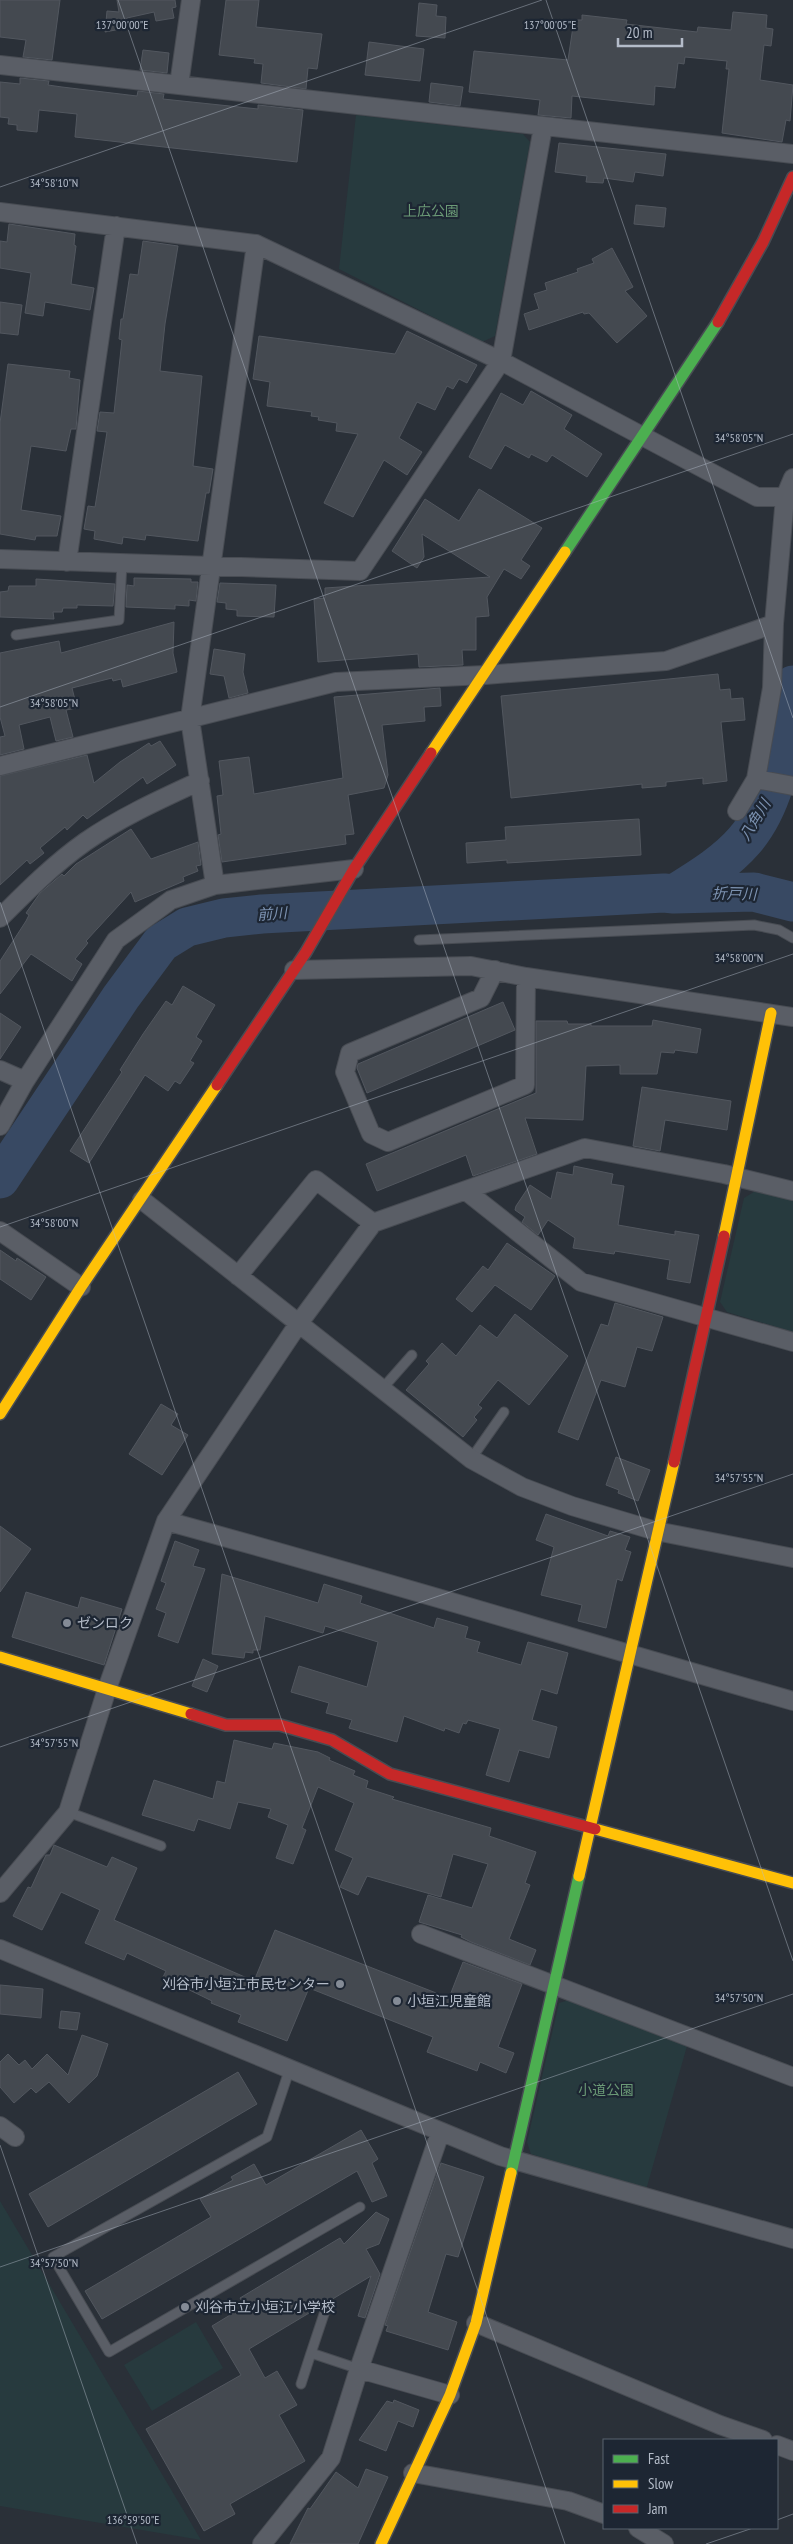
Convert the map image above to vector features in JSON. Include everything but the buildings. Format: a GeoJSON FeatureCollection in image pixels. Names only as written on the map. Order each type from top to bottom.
{"type":"FeatureCollection","features":[{"type":"Feature","properties":{"kind":"street"},"geometry":{"type":"LineString","coordinates":[[179,85],[191,0]]}},
{"type":"Feature","properties":{"kind":"street"},"geometry":{"type":"LineString","coordinates":[[0,65],[793,154]]}},
{"type":"Feature","properties":{"kind":"street"},"geometry":{"type":"LineString","coordinates":[[0,559],[360,571],[501,361],[543,127]]}},
{"type":"Feature","properties":{"kind":"street"},"geometry":{"type":"LineString","coordinates":[[0,1414],[81,1288],[142,1200],[294,970],[354,870],[719,320],[763,242],[793,177]]}},
{"type":"Feature","properties":{"kind":"street"},"geometry":{"type":"LineString","coordinates":[[0,212],[256,244],[501,361],[643,434],[757,497],[788,497]]}},
{"type":"Feature","properties":{"kind":"street"},"geometry":{"type":"LineString","coordinates":[[67,562],[116,226]]}},
{"type":"Feature","properties":{"kind":"street"},"geometry":{"type":"LineString","coordinates":[[215,884],[190,719],[256,244]]}},
{"type":"Feature","properties":{"kind":"street"},"geometry":{"type":"LineString","coordinates":[[737,811],[756,779],[772,688],[774,624],[788,497],[793,478]]}},
{"type":"Feature","properties":{"kind":"street"},"geometry":{"type":"LineString","coordinates":[[0,766],[336,682],[485,675],[666,661],[774,624]]}},
{"type":"Feature","properties":{"kind":"street"},"geometry":{"type":"LineString","coordinates":[[756,779],[793,786]]}},
{"type":"Feature","properties":{"kind":"street"},"geometry":{"type":"LineString","coordinates":[[0,918],[37,881],[86,842],[146,806],[200,781]]}},
{"type":"Feature","properties":{"kind":"street"},"geometry":{"type":"LineString","coordinates":[[0,1126],[25,1081],[116,940],[171,900],[215,884],[354,870]]}},
{"type":"Feature","properties":{"kind":"street"},"geometry":{"type":"LineString","coordinates":[[294,970],[471,966],[526,977],[793,1017]]}},
{"type":"Feature","properties":{"kind":"street"},"geometry":{"type":"LineString","coordinates":[[495,970],[481,998],[350,1053],[345,1072],[371,1134],[388,1142],[526,1085],[526,977]]}},
{"type":"Feature","properties":{"kind":"street"},"geometry":{"type":"LineString","coordinates":[[381,2544],[450,2395],[476,2323],[656,1530],[707,1318],[772,1014]]}},
{"type":"Feature","properties":{"kind":"street"},"geometry":{"type":"LineString","coordinates":[[0,1070],[25,1081]]}},
{"type":"Feature","properties":{"kind":"street"},"geometry":{"type":"LineString","coordinates":[[0,1894],[68,1812],[107,1689],[166,1521],[299,1323],[373,1223],[585,1148],[793,1190]]}},
{"type":"Feature","properties":{"kind":"street"},"geometry":{"type":"LineString","coordinates":[[238,1276],[316,1180],[373,1223]]}},
{"type":"Feature","properties":{"kind":"street"},"geometry":{"type":"LineString","coordinates":[[466,1191],[581,1282],[793,1342]]}},
{"type":"Feature","properties":{"kind":"street"},"geometry":{"type":"LineString","coordinates":[[142,1200],[472,1459],[522,1487],[572,1506],[656,1530],[793,1558]]}},
{"type":"Feature","properties":{"kind":"street"},"geometry":{"type":"LineString","coordinates":[[2,1232],[81,1288]]}},
{"type":"Feature","properties":{"kind":"street"},"geometry":{"type":"LineString","coordinates":[[166,1521],[347,1570],[629,1655],[793,1701]]}},
{"type":"Feature","properties":{"kind":"street"},"geometry":{"type":"LineString","coordinates":[[0,1657],[226,1725],[280,1725],[332,1740],[390,1774],[793,1883]]}},
{"type":"Feature","properties":{"kind":"street"},"geometry":{"type":"LineString","coordinates":[[422,1934],[793,2077]]}},
{"type":"Feature","properties":{"kind":"street"},"geometry":{"type":"LineString","coordinates":[[0,1949],[290,2068],[440,2133],[514,2160],[793,2240]]}},
{"type":"Feature","properties":{"kind":"street"},"geometry":{"type":"LineString","coordinates":[[0,2126],[15,2137]]}},
{"type":"Feature","properties":{"kind":"street"},"geometry":{"type":"LineString","coordinates":[[262,2544],[332,2458],[359,2369],[440,2133]]}},
{"type":"Feature","properties":{"kind":"street"},"geometry":{"type":"LineString","coordinates":[[476,2323],[720,2425],[760,2439]]}},
{"type":"Feature","properties":{"kind":"street"},"geometry":{"type":"LineString","coordinates":[[359,2369],[450,2395]]}},
{"type":"Feature","properties":{"kind":"street"},"geometry":{"type":"LineString","coordinates":[[778,2445],[793,2451]]}},
{"type":"Feature","properties":{"kind":"street"},"geometry":{"type":"LineString","coordinates":[[413,2473],[568,2501],[603,2514]]}},
{"type":"Feature","properties":{"kind":"street"},"geometry":{"type":"LineString","coordinates":[[640,2529],[664,2544]]}},
{"type":"Feature","properties":{"kind":"lane"},"geometry":{"type":"LineString","coordinates":[[16,635],[119,620],[122,564]]}},
{"type":"Feature","properties":{"kind":"lane"},"geometry":{"type":"LineString","coordinates":[[419,940],[754,925],[780,930],[793,938]]}},
{"type":"Feature","properties":{"kind":"lane"},"geometry":{"type":"LineString","coordinates":[[382,1389],[412,1356]]}},
{"type":"Feature","properties":{"kind":"lane"},"geometry":{"type":"LineString","coordinates":[[472,1459],[504,1412]]}},
{"type":"Feature","properties":{"kind":"lane"},"geometry":{"type":"LineString","coordinates":[[68,1812],[161,1846]]}},
{"type":"Feature","properties":{"kind":"lane"},"geometry":{"type":"LineString","coordinates":[[290,2068],[267,2137],[53,2257],[109,2352],[360,2207]]}},
{"type":"Feature","properties":{"kind":"lane"},"geometry":{"type":"LineString","coordinates":[[302,2384],[324,2314]]}},
{"type":"Feature","properties":{"kind":"lane"},"geometry":{"type":"LineString","coordinates":[[311,2353],[359,2369]]}},
{"type":"Feature","properties":{"kind":"green space","name":"上広公園"},"geometry":{"type":"Polygon","coordinates":[[[356,115],[523,134],[530,142],[495,336],[482,342],[339,269],[356,115]]]}},
{"type":"Feature","properties":{"kind":"green space"},"geometry":{"type":"Polygon","coordinates":[[[757,1190],[793,1198],[793,1332],[727,1312],[720,1302],[744,1198],[757,1190]]]}},
{"type":"Feature","properties":{"kind":"green space","name":"小道公園"},"geometry":{"type":"Polygon","coordinates":[[[569,2000],[687,2046],[646,2190],[531,2154],[527,2142],[559,2003],[569,2000]]]}},
{"type":"Feature","properties":{"kind":"green space"},"geometry":{"type":"Polygon","coordinates":[[[0,2201],[201,2540],[0,2506],[0,2201]]]}},
{"type":"Feature","properties":{"kind":"green space"},"geometry":{"type":"Polygon","coordinates":[[[196,2322],[223,2368],[152,2411],[124,2365],[196,2322]]]}},
{"type":"Feature","properties":{"kind":"waterway","name":"八角川"},"geometry":{"type":"LineString","coordinates":[[674,894],[711,870],[737,849],[756,825],[766,807],[779,767],[793,685]]}},
{"type":"Feature","properties":{"kind":"waterway","name":"前川"},"geometry":{"type":"LineString","coordinates":[[0,1179],[121,997],[161,943],[187,927],[224,918],[262,914],[664,893],[754,892],[793,902]]}},
{"type":"Feature","properties":{"kind":"traffic: fast"},"geometry":{"type":"LineString","coordinates":[[565,552],[718,322]]}},
{"type":"Feature","properties":{"kind":"traffic: fast"},"geometry":{"type":"LineString","coordinates":[[511,2173],[579,1876]]}},
{"type":"Feature","properties":{"kind":"traffic: slow"},"geometry":{"type":"LineString","coordinates":[[431,753],[565,552]]}},
{"type":"Feature","properties":{"kind":"traffic: slow"},"geometry":{"type":"LineString","coordinates":[[724,1236],[771,1013]]}},
{"type":"Feature","properties":{"kind":"traffic: slow"},"geometry":{"type":"LineString","coordinates":[[0,1414],[81,1287],[217,1085]]}},
{"type":"Feature","properties":{"kind":"traffic: slow"},"geometry":{"type":"LineString","coordinates":[[579,1876],[674,1462]]}},
{"type":"Feature","properties":{"kind":"traffic: slow"},"geometry":{"type":"LineString","coordinates":[[0,1657],[191,1714]]}},
{"type":"Feature","properties":{"kind":"traffic: slow"},"geometry":{"type":"LineString","coordinates":[[595,1829],[793,1883]]}},
{"type":"Feature","properties":{"kind":"traffic: slow"},"geometry":{"type":"LineString","coordinates":[[381,2544],[450,2395],[476,2323],[511,2173]]}},
{"type":"Feature","properties":{"kind":"traffic: jam"},"geometry":{"type":"LineString","coordinates":[[718,322],[763,242],[793,177]]}},
{"type":"Feature","properties":{"kind":"traffic: jam"},"geometry":{"type":"LineString","coordinates":[[217,1085],[306,952],[354,869],[431,753]]}},
{"type":"Feature","properties":{"kind":"traffic: jam"},"geometry":{"type":"LineString","coordinates":[[674,1462],[724,1236]]}},
{"type":"Feature","properties":{"kind":"traffic: jam"},"geometry":{"type":"LineString","coordinates":[[191,1714],[226,1725],[280,1725],[332,1740],[390,1774],[595,1829]]}},
{"type":"Feature","properties":{"kind":"place","name":"ゼンロク"},"geometry":{"type":"Point","coordinates":[67,1623]}},
{"type":"Feature","properties":{"kind":"place","name":"刈谷市小垣江市民センター"},"geometry":{"type":"Point","coordinates":[340,1984]}},
{"type":"Feature","properties":{"kind":"place","name":"小垣江児童館"},"geometry":{"type":"Point","coordinates":[397,2001]}},
{"type":"Feature","properties":{"kind":"place","name":"刈谷市立小垣江小学校"},"geometry":{"type":"Point","coordinates":[185,2307]}},
{"type":"Feature","properties":{"kind":"water label","name":"折戸川"},"geometry":{"type":"Point","coordinates":[734,894]}}]}
